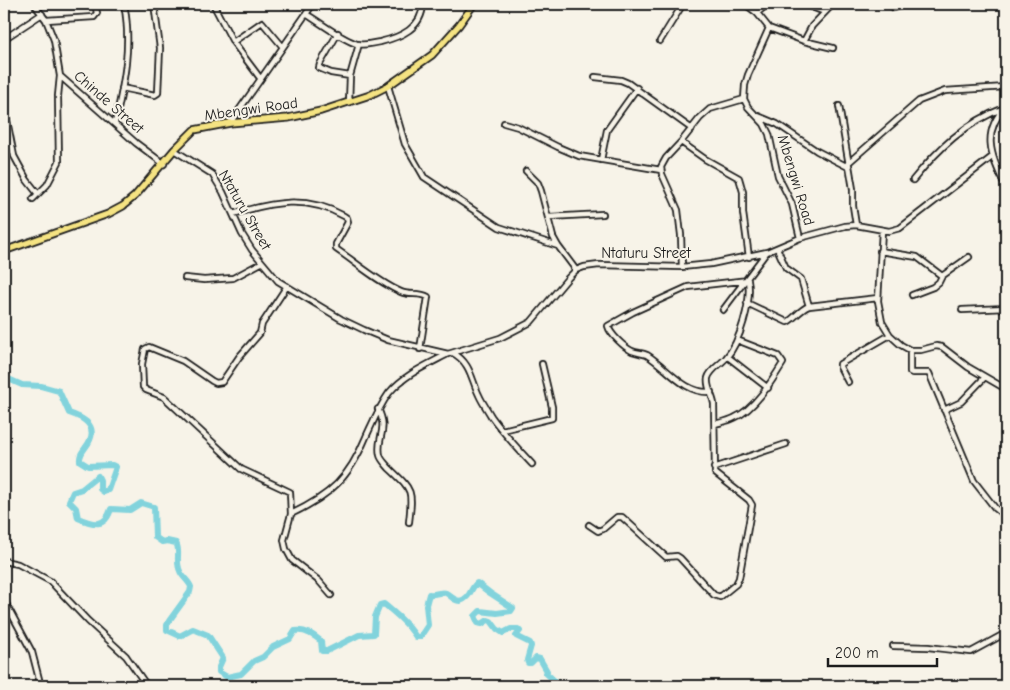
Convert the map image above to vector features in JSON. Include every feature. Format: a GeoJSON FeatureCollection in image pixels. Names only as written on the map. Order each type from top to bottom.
{"type":"FeatureCollection","features":[{"type":"Feature","properties":{"kind":"main road","name":"Mbengwi Road"},"geometry":{"type":"LineString","coordinates":[[4,251],[116,210],[135,196],[174,150],[194,130],[230,123],[288,118],[320,111],[349,102],[388,86],[432,55],[459,25],[474,4]]}},
{"type":"Feature","properties":{"kind":"street","name":"Chinde Street"},"geometry":{"type":"LineString","coordinates":[[34,4],[46,20],[54,40],[60,76],[136,143],[164,164]]}},
{"type":"Feature","properties":{"kind":"street"},"geometry":{"type":"LineString","coordinates":[[46,20],[94,17],[97,13],[95,4]]}},
{"type":"Feature","properties":{"kind":"street"},"geometry":{"type":"LineString","coordinates":[[116,124],[128,44],[124,4]]}},
{"type":"Feature","properties":{"kind":"street"},"geometry":{"type":"LineString","coordinates":[[122,88],[155,95],[158,93],[160,48],[154,4]]}},
{"type":"Feature","properties":{"kind":"street"},"geometry":{"type":"LineString","coordinates":[[213,4],[233,42],[260,78]]}},
{"type":"Feature","properties":{"kind":"street"},"geometry":{"type":"LineString","coordinates":[[306,14],[359,44],[367,45],[404,35],[423,12],[423,4]]}},
{"type":"Feature","properties":{"kind":"street"},"geometry":{"type":"LineString","coordinates":[[660,41],[683,4]]}},
{"type":"Feature","properties":{"kind":"street"},"geometry":{"type":"LineString","coordinates":[[745,4],[757,13],[769,28],[804,41],[833,48]]}},
{"type":"Feature","properties":{"kind":"street"},"geometry":{"type":"LineString","coordinates":[[757,13],[768,4]]}},
{"type":"Feature","properties":{"kind":"street"},"geometry":{"type":"LineString","coordinates":[[803,4],[825,12]]}},
{"type":"Feature","properties":{"kind":"street"},"geometry":{"type":"LineString","coordinates":[[804,41],[812,26],[833,4]]}},
{"type":"Feature","properties":{"kind":"street"},"geometry":{"type":"LineString","coordinates":[[889,4],[894,8],[909,4]]}},
{"type":"Feature","properties":{"kind":"street"},"geometry":{"type":"LineString","coordinates":[[230,123],[311,5]]}},
{"type":"Feature","properties":{"kind":"street"},"geometry":{"type":"LineString","coordinates":[[4,39],[42,14]]}},
{"type":"Feature","properties":{"kind":"street"},"geometry":{"type":"LineString","coordinates":[[233,42],[262,22],[283,47]]}},
{"type":"Feature","properties":{"kind":"street"},"geometry":{"type":"LineString","coordinates":[[682,267],[678,210],[661,170],[666,158],[700,118],[710,110],[744,99],[748,75],[769,28]]}},
{"type":"Feature","properties":{"kind":"street"},"geometry":{"type":"LineString","coordinates":[[338,33],[319,68],[331,73],[350,76]]}},
{"type":"Feature","properties":{"kind":"street"},"geometry":{"type":"LineString","coordinates":[[349,102],[350,76],[359,44]]}},
{"type":"Feature","properties":{"kind":"street"},"geometry":{"type":"LineString","coordinates":[[33,199],[52,178],[59,162],[58,96],[60,76]]}},
{"type":"Feature","properties":{"kind":"street"},"geometry":{"type":"LineString","coordinates":[[595,77],[620,80],[637,88],[692,129]]}},
{"type":"Feature","properties":{"kind":"street"},"geometry":{"type":"LineString","coordinates":[[388,86],[405,144],[424,177],[499,227],[558,246]]}},
{"type":"Feature","properties":{"kind":"street"},"geometry":{"type":"LineString","coordinates":[[848,165],[919,101],[944,91],[1006,87]]}},
{"type":"Feature","properties":{"kind":"street"},"geometry":{"type":"LineString","coordinates":[[601,160],[607,130],[637,88]]}},
{"type":"Feature","properties":{"kind":"street","name":"Mbengwi Road"},"geometry":{"type":"LineString","coordinates":[[744,99],[769,134],[778,176],[792,204],[800,238]]}},
{"type":"Feature","properties":{"kind":"street"},"geometry":{"type":"LineString","coordinates":[[4,105],[14,156],[27,180],[38,194]]}},
{"type":"Feature","properties":{"kind":"street"},"geometry":{"type":"LineString","coordinates":[[839,106],[853,189],[856,225]]}},
{"type":"Feature","properties":{"kind":"street"},"geometry":{"type":"LineString","coordinates":[[1005,108],[992,130],[990,146],[992,157],[1006,188]]}},
{"type":"Feature","properties":{"kind":"street"},"geometry":{"type":"LineString","coordinates":[[913,180],[932,156],[944,145],[981,118],[1005,108]]}},
{"type":"Feature","properties":{"kind":"street"},"geometry":{"type":"LineString","coordinates":[[757,115],[777,124],[818,151],[848,165]]}},
{"type":"Feature","properties":{"kind":"street"},"geometry":{"type":"LineString","coordinates":[[504,123],[518,127],[558,148],[579,156],[661,170]]}},
{"type":"Feature","properties":{"kind":"street"},"geometry":{"type":"LineString","coordinates":[[681,142],[705,159],[739,178],[742,184],[743,214],[749,257]]}},
{"type":"Feature","properties":{"kind":"street","name":"Ntaturu Street"},"geometry":{"type":"LineString","coordinates":[[174,150],[212,174],[223,192],[242,234],[261,263],[278,281],[364,330],[388,340],[420,349],[450,354],[500,338],[531,322],[576,270],[599,265],[682,267],[749,257],[800,238],[856,225],[882,230],[895,230],[992,157]]}},
{"type":"Feature","properties":{"kind":"street"},"geometry":{"type":"LineString","coordinates":[[526,171],[538,183],[542,191],[553,237],[576,270]]}},
{"type":"Feature","properties":{"kind":"street"},"geometry":{"type":"LineString","coordinates":[[233,214],[268,204],[309,203],[347,218],[348,222],[336,244],[336,249],[377,278],[400,291],[428,297],[420,349]]}},
{"type":"Feature","properties":{"kind":"street"},"geometry":{"type":"LineString","coordinates":[[549,217],[603,214]]}},
{"type":"Feature","properties":{"kind":"street"},"geometry":{"type":"LineString","coordinates":[[882,230],[878,298],[882,322],[890,335],[910,350],[920,350],[936,346],[942,347],[968,368],[1006,389]]}},
{"type":"Feature","properties":{"kind":"street"},"geometry":{"type":"LineString","coordinates":[[777,248],[786,268],[801,279],[809,306]]}},
{"type":"Feature","properties":{"kind":"street"},"geometry":{"type":"LineString","coordinates":[[880,250],[917,257],[942,276]]}},
{"type":"Feature","properties":{"kind":"street"},"geometry":{"type":"LineString","coordinates":[[723,310],[766,252]]}},
{"type":"Feature","properties":{"kind":"street"},"geometry":{"type":"LineString","coordinates":[[912,295],[933,287],[942,276],[969,257]]}},
{"type":"Feature","properties":{"kind":"street"},"geometry":{"type":"LineString","coordinates":[[185,278],[204,280],[233,278],[261,263]]}},
{"type":"Feature","properties":{"kind":"street"},"geometry":{"type":"LineString","coordinates":[[589,525],[594,530],[603,530],[617,517],[622,517],[666,557],[677,556],[680,558],[714,595],[720,596],[736,584],[739,578],[752,505],[749,500],[715,473],[713,397],[708,382],[710,374],[728,356],[745,318],[748,280],[688,287],[633,312],[608,326],[609,330],[626,347],[648,356],[684,385],[701,392],[711,392]]}},
{"type":"Feature","properties":{"kind":"street"},"geometry":{"type":"LineString","coordinates":[[287,286],[262,324],[260,333],[239,357],[222,382],[216,383],[182,361],[150,347],[145,349],[142,373],[144,389],[164,397],[241,469],[290,492],[291,514],[284,540],[286,549],[292,560],[319,581],[331,595]]}},
{"type":"Feature","properties":{"kind":"street"},"geometry":{"type":"LineString","coordinates":[[747,303],[787,322],[792,321],[794,315],[809,306],[878,298]]}},
{"type":"Feature","properties":{"kind":"street"},"geometry":{"type":"LineString","coordinates":[[962,310],[1006,308]]}},
{"type":"Feature","properties":{"kind":"street"},"geometry":{"type":"LineString","coordinates":[[848,382],[840,364],[890,335]]}},
{"type":"Feature","properties":{"kind":"street"},"geometry":{"type":"LineString","coordinates":[[715,424],[735,418],[743,413],[768,388],[783,364],[780,358],[736,340]]}},
{"type":"Feature","properties":{"kind":"street"},"geometry":{"type":"LineString","coordinates":[[910,350],[910,372],[929,373],[974,481],[995,508],[1006,516]]}},
{"type":"Feature","properties":{"kind":"street"},"geometry":{"type":"LineString","coordinates":[[291,514],[318,500],[345,476],[355,463],[378,409],[390,392],[405,379],[450,354],[461,358],[474,378],[479,395],[492,418],[532,464]]}},
{"type":"Feature","properties":{"kind":"street"},"geometry":{"type":"LineString","coordinates":[[728,356],[768,388]]}},
{"type":"Feature","properties":{"kind":"street"},"geometry":{"type":"LineString","coordinates":[[502,430],[553,417],[542,364]]}},
{"type":"Feature","properties":{"kind":"street"},"geometry":{"type":"LineString","coordinates":[[944,410],[961,402],[985,377]]}},
{"type":"Feature","properties":{"kind":"street"},"geometry":{"type":"LineString","coordinates":[[378,409],[383,422],[380,454],[388,466],[410,489],[409,522]]}},
{"type":"Feature","properties":{"kind":"street"},"geometry":{"type":"LineString","coordinates":[[714,468],[786,444]]}},
{"type":"Feature","properties":{"kind":"street"},"geometry":{"type":"LineString","coordinates":[[4,561],[18,564],[50,581],[88,621],[126,656],[147,686]]}},
{"type":"Feature","properties":{"kind":"street"},"geometry":{"type":"LineString","coordinates":[[4,600],[32,652],[39,679],[38,682],[31,686]]}},
{"type":"Feature","properties":{"kind":"street"},"geometry":{"type":"LineString","coordinates":[[893,646],[928,647],[970,652],[1006,633]]}},
{"type":"Feature","properties":{"kind":"waterway"},"geometry":{"type":"LineString","coordinates":[[4,377],[22,385],[41,386],[59,391],[69,413],[83,419],[90,425],[92,434],[81,455],[80,461],[88,466],[112,465],[116,467],[108,490],[104,492],[100,489],[98,476],[82,489],[73,492],[69,501],[76,508],[78,518],[98,523],[106,519],[111,509],[130,510],[141,503],[154,507],[155,537],[162,542],[176,543],[181,573],[191,587],[190,592],[169,621],[167,630],[180,636],[193,629],[208,635],[223,658],[219,672],[227,677],[241,674],[254,661],[263,657],[273,647],[290,639],[295,631],[306,632],[321,641],[322,651],[327,651],[359,635],[374,634],[375,617],[380,605],[384,604],[406,623],[416,637],[420,637],[428,625],[426,605],[429,594],[444,593],[460,601],[466,598],[477,583],[513,608],[511,611],[497,613],[480,611],[475,616],[478,623],[482,624],[488,620],[491,621],[503,633],[511,629],[518,629],[520,631],[516,636],[530,643],[531,646],[527,660],[528,663],[531,663],[536,658],[540,659],[547,671],[546,673],[560,686]]}}]}
